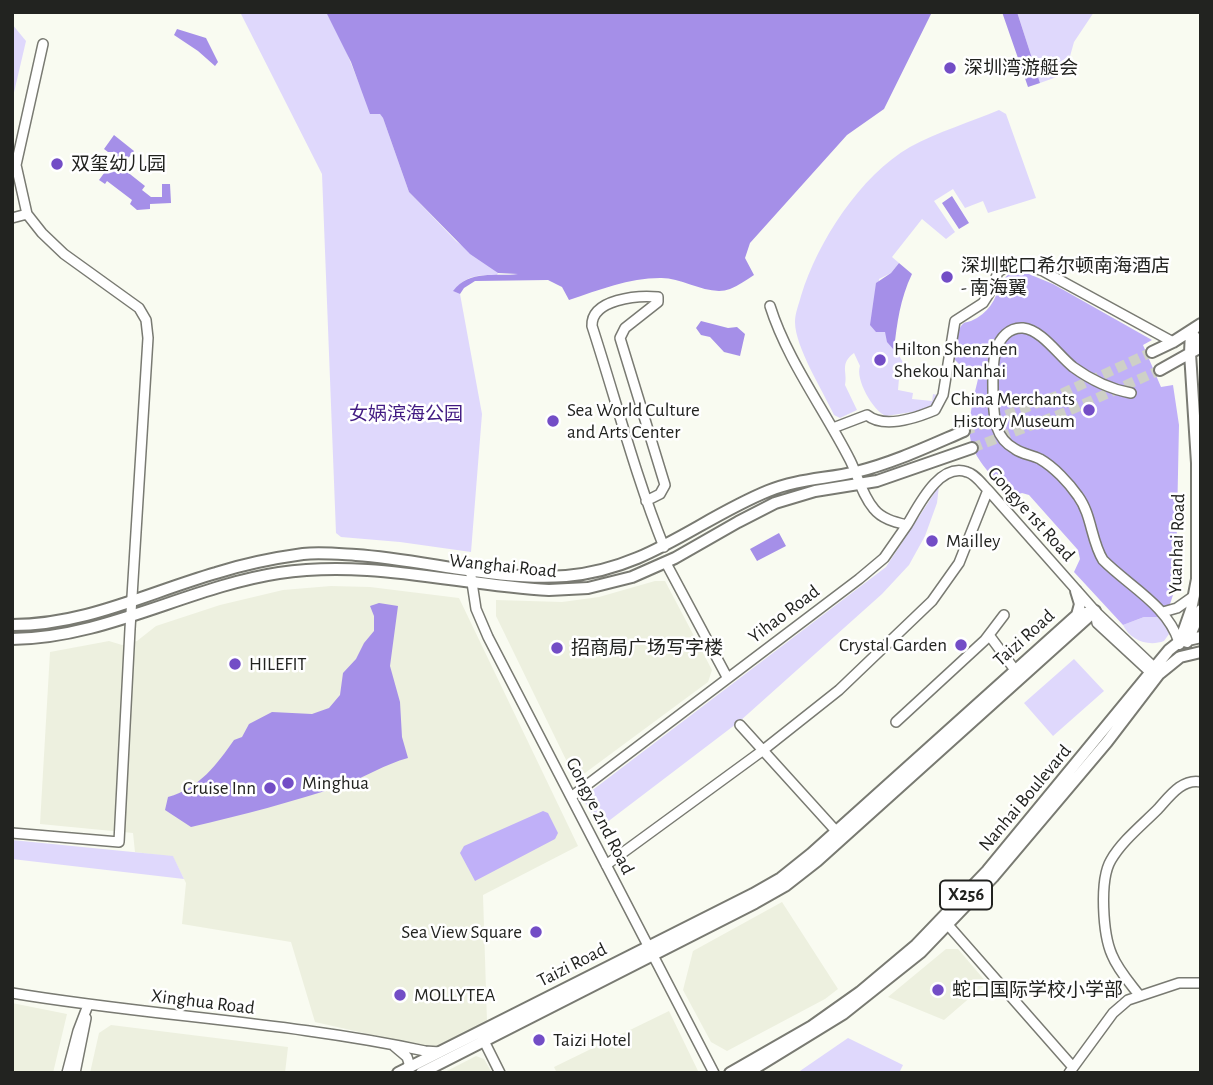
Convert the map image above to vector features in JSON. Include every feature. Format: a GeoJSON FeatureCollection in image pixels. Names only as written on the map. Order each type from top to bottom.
{"type":"FeatureCollection","features":[{"type":"Feature","properties":{"kind":"main road"},"geometry":{"type":"LineString","coordinates":[[1153,352],[1196,328],[1201,347],[1160,370]]}},
{"type":"Feature","properties":{"kind":"main road","name":"Yuanhai Road"},"geometry":{"type":"LineString","coordinates":[[1190,639],[1189,618],[1197,563],[1199,462],[1190,353],[1196,328]]}},
{"type":"Feature","properties":{"kind":"main road","name":"Wanghai Road"},"geometry":{"type":"LineString","coordinates":[[12,639],[58,635],[130,617],[193,594],[251,578],[306,569],[337,567],[444,578],[567,576],[611,568],[664,547],[769,490],[808,479],[856,472],[964,431]]}},
{"type":"Feature","properties":{"kind":"main road","name":"Wanghai Road"},"geometry":{"type":"LineString","coordinates":[[12,625],[57,622],[131,603],[215,573],[306,554],[339,554],[446,566],[471,576],[528,589],[568,590],[610,583],[666,563],[775,503],[816,491],[904,473],[972,449]]}},
{"type":"Feature","properties":{"kind":"main road"},"geometry":{"type":"LineString","coordinates":[[1076,590],[1080,604],[1078,620],[1096,617]]}},
{"type":"Feature","properties":{"kind":"main road","name":"Yuanhai Road"},"geometry":{"type":"LineString","coordinates":[[1180,657],[1201,610]]}},
{"type":"Feature","properties":{"kind":"main road","name":"Taizi Road"},"geometry":{"type":"LineString","coordinates":[[421,1073],[619,974],[651,951],[765,888],[802,861],[1015,670],[1078,620]]}},
{"type":"Feature","properties":{"kind":"main road","name":"Taizi Road"},"geometry":{"type":"LineString","coordinates":[[403,1070],[762,900],[800,875],[1078,620]]}},
{"type":"Feature","properties":{"kind":"main road","name":"Nanhai Boulevard"},"geometry":{"type":"LineString","coordinates":[[730,1073],[813,1026],[916,945],[987,871],[1155,671],[1190,639]]}},
{"type":"Feature","properties":{"kind":"main road","name":"Nanhai Boulevard"},"geometry":{"type":"LineString","coordinates":[[747,1073],[843,1014],[895,974],[948,925],[993,877],[1098,752],[1155,671],[1180,657],[1201,652]]}},
{"type":"Feature","properties":{"kind":"street"},"geometry":{"type":"LineString","coordinates":[[12,833],[119,842],[148,338],[143,314],[134,304],[64,254],[27,214],[16,164],[43,44]]}},
{"type":"Feature","properties":{"kind":"street"},"geometry":{"type":"LineString","coordinates":[[12,218],[27,214]]}},
{"type":"Feature","properties":{"kind":"street"},"geometry":{"type":"LineString","coordinates":[[833,428],[867,415],[875,421],[886,423],[929,413],[939,406],[955,321],[983,303],[998,272],[1007,267],[1020,265],[1043,271],[1173,342]]}},
{"type":"Feature","properties":{"kind":"street"},"geometry":{"type":"LineString","coordinates":[[646,501],[660,494],[664,485],[620,338],[625,328],[658,302],[658,297],[646,296],[629,298],[601,308],[592,321],[646,501],[664,547]]}},
{"type":"Feature","properties":{"kind":"street"},"geometry":{"type":"LineString","coordinates":[[770,306],[803,376],[833,428],[871,505],[880,516],[907,525]]}},
{"type":"Feature","properties":{"kind":"street"},"geometry":{"type":"LineString","coordinates":[[1131,393],[1088,377],[1035,333],[1025,328],[1016,328],[1007,333],[997,347],[993,365],[993,414],[996,428],[1004,441],[1015,450],[1041,459],[1067,482],[1080,498],[1103,560],[1163,611],[1175,631],[1190,639]]}},
{"type":"Feature","properties":{"kind":"street","name":"Gongye 1st Road"},"geometry":{"type":"LineString","coordinates":[[907,525],[931,487],[948,474],[969,472],[1076,590],[1096,617],[1155,671]]}},
{"type":"Feature","properties":{"kind":"street"},"geometry":{"type":"LineString","coordinates":[[606,865],[762,751],[839,690],[942,590],[959,563],[988,490]]}},
{"type":"Feature","properties":{"kind":"street","name":"Yihao Road"},"geometry":{"type":"LineString","coordinates":[[571,797],[873,568],[892,548],[907,525]]}},
{"type":"Feature","properties":{"kind":"street"},"geometry":{"type":"LineString","coordinates":[[666,563],[727,677]]}},
{"type":"Feature","properties":{"kind":"street","name":"Gongye 2nd Road"},"geometry":{"type":"LineString","coordinates":[[471,576],[472,595],[481,623],[714,1073]]}},
{"type":"Feature","properties":{"kind":"street"},"geometry":{"type":"LineString","coordinates":[[1163,611],[1177,608],[1194,596]]}},
{"type":"Feature","properties":{"kind":"street"},"geometry":{"type":"LineString","coordinates":[[897,722],[989,635],[1004,615]]}},
{"type":"Feature","properties":{"kind":"street"},"geometry":{"type":"LineString","coordinates":[[989,635],[1015,670]]}},
{"type":"Feature","properties":{"kind":"street"},"geometry":{"type":"LineString","coordinates":[[740,725],[836,831]]}},
{"type":"Feature","properties":{"kind":"street"},"geometry":{"type":"LineString","coordinates":[[1139,995],[1118,967],[1110,951],[1105,902],[1106,871],[1120,848],[1174,792],[1190,781],[1201,782]]}},
{"type":"Feature","properties":{"kind":"street"},"geometry":{"type":"LineString","coordinates":[[948,925],[1071,1069],[1113,1013],[1128,1000],[1179,983],[1201,983]]}},
{"type":"Feature","properties":{"kind":"street","name":"Xinghua Road"},"geometry":{"type":"LineString","coordinates":[[12,993],[88,1005],[324,1033],[440,1052]]}},
{"type":"Feature","properties":{"kind":"street"},"geometry":{"type":"LineString","coordinates":[[67,1073],[88,1005]]}},
{"type":"Feature","properties":{"kind":"street"},"geometry":{"type":"LineString","coordinates":[[75,1073],[85,1032],[88,1005]]}},
{"type":"Feature","properties":{"kind":"street"},"geometry":{"type":"LineString","coordinates":[[484,1041],[500,1073]]}},
{"type":"Feature","properties":{"kind":"street"},"geometry":{"type":"LineString","coordinates":[[389,1043],[407,1057],[410,1063],[403,1070]]}},
{"type":"Feature","properties":{"kind":"shaded area"},"geometry":{"type":"Polygon","coordinates":[[[326,12],[932,12],[884,109],[847,135],[750,243],[745,258],[754,275],[733,288],[722,291],[704,289],[677,280],[648,279],[614,285],[569,300],[562,287],[548,280],[475,281],[460,294],[453,291],[467,279],[483,275],[518,274],[498,273],[470,254],[409,192],[383,118],[380,114],[370,114],[351,62],[326,12]]]}},
{"type":"Feature","properties":{"kind":"shaded area"},"geometry":{"type":"Polygon","coordinates":[[[1002,12],[1017,12],[1040,83],[1028,87],[1002,12]]]}},
{"type":"Feature","properties":{"kind":"shaded area"},"geometry":{"type":"Polygon","coordinates":[[[177,29],[206,38],[218,62],[215,66],[174,35],[177,29]]]}},
{"type":"Feature","properties":{"kind":"shaded area"},"geometry":{"type":"Polygon","coordinates":[[[114,135],[134,151],[121,167],[145,186],[142,190],[151,197],[162,197],[162,184],[170,184],[171,203],[150,204],[150,209],[137,210],[130,204],[132,200],[107,181],[105,184],[99,180],[110,165],[115,165],[118,161],[115,152],[104,149],[114,135]]]}},
{"type":"Feature","properties":{"kind":"shaded area"},"geometry":{"type":"Polygon","coordinates":[[[952,196],[969,223],[959,229],[942,203],[952,196]]]}},
{"type":"Feature","properties":{"kind":"shaded area"},"geometry":{"type":"Polygon","coordinates":[[[899,263],[912,274],[902,302],[894,350],[887,342],[885,332],[876,332],[870,325],[876,283],[891,273],[899,263]]]}},
{"type":"Feature","properties":{"kind":"shaded area"},"geometry":{"type":"Polygon","coordinates":[[[1024,272],[1053,284],[1152,340],[1143,345],[1161,387],[1173,385],[1179,425],[1176,570],[1175,589],[1170,604],[1163,608],[1161,617],[1144,617],[1123,625],[1074,572],[1080,559],[1078,550],[1029,495],[1008,494],[983,465],[971,442],[970,417],[978,379],[971,368],[955,360],[958,333],[963,323],[977,318],[987,310],[997,294],[1000,282],[1009,274],[1024,272]]]}},
{"type":"Feature","properties":{"kind":"shaded area"},"geometry":{"type":"Polygon","coordinates":[[[701,321],[728,328],[737,327],[745,334],[740,356],[724,352],[710,337],[701,335],[696,328],[701,321]]]}},
{"type":"Feature","properties":{"kind":"shaded area"},"geometry":{"type":"Polygon","coordinates":[[[779,533],[786,546],[757,561],[750,549],[779,533]]]}},
{"type":"Feature","properties":{"kind":"shaded area"},"geometry":{"type":"Polygon","coordinates":[[[655,581],[665,581],[712,670],[708,682],[585,773],[571,770],[496,616],[496,600],[562,602],[599,597],[655,581]]]}},
{"type":"Feature","properties":{"kind":"shaded area"},"geometry":{"type":"Polygon","coordinates":[[[331,586],[370,587],[459,598],[578,846],[483,895],[487,1022],[436,1046],[421,1046],[315,1022],[291,942],[182,924],[186,883],[173,857],[135,852],[133,833],[40,824],[50,652],[109,641],[122,645],[137,641],[156,626],[220,605],[283,590],[331,586]]]}},
{"type":"Feature","properties":{"kind":"shaded area"},"geometry":{"type":"Polygon","coordinates":[[[379,603],[398,606],[390,666],[400,702],[402,737],[408,758],[324,791],[191,827],[165,810],[168,797],[189,788],[207,774],[234,740],[242,737],[249,724],[272,712],[312,714],[329,708],[340,695],[343,673],[356,659],[374,631],[374,616],[370,606],[379,603]]]}},
{"type":"Feature","properties":{"kind":"shaded area"},"geometry":{"type":"Polygon","coordinates":[[[543,811],[548,813],[558,833],[555,839],[475,881],[460,853],[464,846],[543,811]]]}},
{"type":"Feature","properties":{"kind":"shaded area"},"geometry":{"type":"Polygon","coordinates":[[[782,902],[838,989],[825,999],[727,1051],[711,1042],[683,990],[693,951],[782,902]]]}},
{"type":"Feature","properties":{"kind":"shaded area","name":"蛇口国际学校小学部"},"geometry":{"type":"Polygon","coordinates":[[[946,949],[958,949],[987,983],[944,1020],[888,997],[946,949]]]}},
{"type":"Feature","properties":{"kind":"shaded area"},"geometry":{"type":"Polygon","coordinates":[[[12,1003],[67,1014],[53,1073],[12,1073],[12,1003]]]}},
{"type":"Feature","properties":{"kind":"shaded area"},"geometry":{"type":"Polygon","coordinates":[[[669,1011],[699,1073],[557,1073],[554,1067],[669,1011]]]}},
{"type":"Feature","properties":{"kind":"shaded area"},"geometry":{"type":"Polygon","coordinates":[[[111,1025],[288,1047],[285,1073],[90,1073],[99,1033],[111,1025]]]}},
{"type":"Feature","properties":{"kind":"shaded area"},"geometry":{"type":"Polygon","coordinates":[[[476,1056],[484,1059],[492,1073],[443,1073],[476,1056]]]}},
{"type":"Feature","properties":{"kind":"green space","name":"女娲滨海公园"},"geometry":{"type":"Polygon","coordinates":[[[240,12],[326,12],[342,41],[360,86],[383,118],[409,192],[456,241],[498,273],[468,279],[454,291],[460,294],[482,414],[471,552],[341,537],[336,533],[322,174],[240,12]]]}},
{"type":"Feature","properties":{"kind":"green space"},"geometry":{"type":"Polygon","coordinates":[[[1017,12],[1094,12],[1074,42],[1065,74],[1040,83],[1017,12]]]}},
{"type":"Feature","properties":{"kind":"green space"},"geometry":{"type":"Polygon","coordinates":[[[12,24],[26,41],[12,101],[12,24]]]}},
{"type":"Feature","properties":{"kind":"green space"},"geometry":{"type":"Polygon","coordinates":[[[999,110],[1006,114],[1036,198],[988,213],[983,201],[965,208],[953,189],[934,201],[955,232],[946,239],[922,219],[892,257],[899,263],[891,273],[879,279],[876,332],[885,332],[904,364],[900,367],[898,390],[913,393],[912,399],[932,401],[933,394],[937,395],[935,402],[925,410],[886,416],[881,413],[863,386],[860,366],[854,353],[845,365],[845,385],[857,410],[840,418],[834,415],[804,356],[795,322],[801,296],[818,254],[858,192],[892,159],[910,147],[999,110]]]}},
{"type":"Feature","properties":{"kind":"green space"},"geometry":{"type":"Polygon","coordinates":[[[939,486],[937,503],[925,536],[909,565],[882,594],[740,721],[606,823],[597,823],[584,801],[586,795],[886,567],[939,486]]]}},
{"type":"Feature","properties":{"kind":"green space"},"geometry":{"type":"Polygon","coordinates":[[[1144,617],[1161,617],[1167,624],[1169,634],[1164,641],[1140,641],[1130,635],[1123,625],[1144,617]]]}},
{"type":"Feature","properties":{"kind":"green space"},"geometry":{"type":"Polygon","coordinates":[[[1074,659],[1104,691],[1053,736],[1024,703],[1074,659]]]}},
{"type":"Feature","properties":{"kind":"green space"},"geometry":{"type":"Polygon","coordinates":[[[12,840],[173,856],[184,879],[12,859],[12,840]]]}},
{"type":"Feature","properties":{"kind":"green space"},"geometry":{"type":"Polygon","coordinates":[[[848,1038],[903,1065],[899,1073],[797,1073],[848,1038]]]}},
{"type":"Feature","properties":{"kind":"tunnel"},"geometry":{"type":"LineString","coordinates":[[964,431],[1059,395],[1152,352]]}},
{"type":"Feature","properties":{"kind":"tunnel"},"geometry":{"type":"LineString","coordinates":[[972,448],[1066,412],[1160,370]]}},
{"type":"Feature","properties":{"kind":"place","name":"深圳湾游艇会"},"geometry":{"type":"Point","coordinates":[950,68]}},
{"type":"Feature","properties":{"kind":"place","name":"双玺幼儿园"},"geometry":{"type":"Point","coordinates":[57,164]}},
{"type":"Feature","properties":{"kind":"place","name":"深圳蛇口希尔顿南海酒店 - 南海翼"},"geometry":{"type":"Point","coordinates":[947,277]}},
{"type":"Feature","properties":{"kind":"place","name":"Hilton Shenzhen Shekou Nanhai"},"geometry":{"type":"Point","coordinates":[880,360]}},
{"type":"Feature","properties":{"kind":"place","name":"China Merchants History Museum"},"geometry":{"type":"Point","coordinates":[1089,410]}},
{"type":"Feature","properties":{"kind":"place","name":"Sea World Culture and Arts Center"},"geometry":{"type":"Point","coordinates":[553,421]}},
{"type":"Feature","properties":{"kind":"place","name":"Mailley"},"geometry":{"type":"Point","coordinates":[932,541]}},
{"type":"Feature","properties":{"kind":"place","name":"Crystal Garden"},"geometry":{"type":"Point","coordinates":[961,645]}},
{"type":"Feature","properties":{"kind":"place","name":"招商局广场写字楼"},"geometry":{"type":"Point","coordinates":[557,648]}},
{"type":"Feature","properties":{"kind":"place","name":"HILEFIT"},"geometry":{"type":"Point","coordinates":[235,664]}},
{"type":"Feature","properties":{"kind":"place","name":"Minghua"},"geometry":{"type":"Point","coordinates":[288,783]}},
{"type":"Feature","properties":{"kind":"place","name":"Cruise Inn"},"geometry":{"type":"Point","coordinates":[270,788]}},
{"type":"Feature","properties":{"kind":"place","name":"Sea View Square"},"geometry":{"type":"Point","coordinates":[536,932]}},
{"type":"Feature","properties":{"kind":"place","name":"蛇口国际学校小学部"},"geometry":{"type":"Point","coordinates":[938,990]}},
{"type":"Feature","properties":{"kind":"place","name":"MOLLYTEA"},"geometry":{"type":"Point","coordinates":[400,995]}},
{"type":"Feature","properties":{"kind":"place","name":"Taizi Hotel"},"geometry":{"type":"Point","coordinates":[539,1040]}}]}
